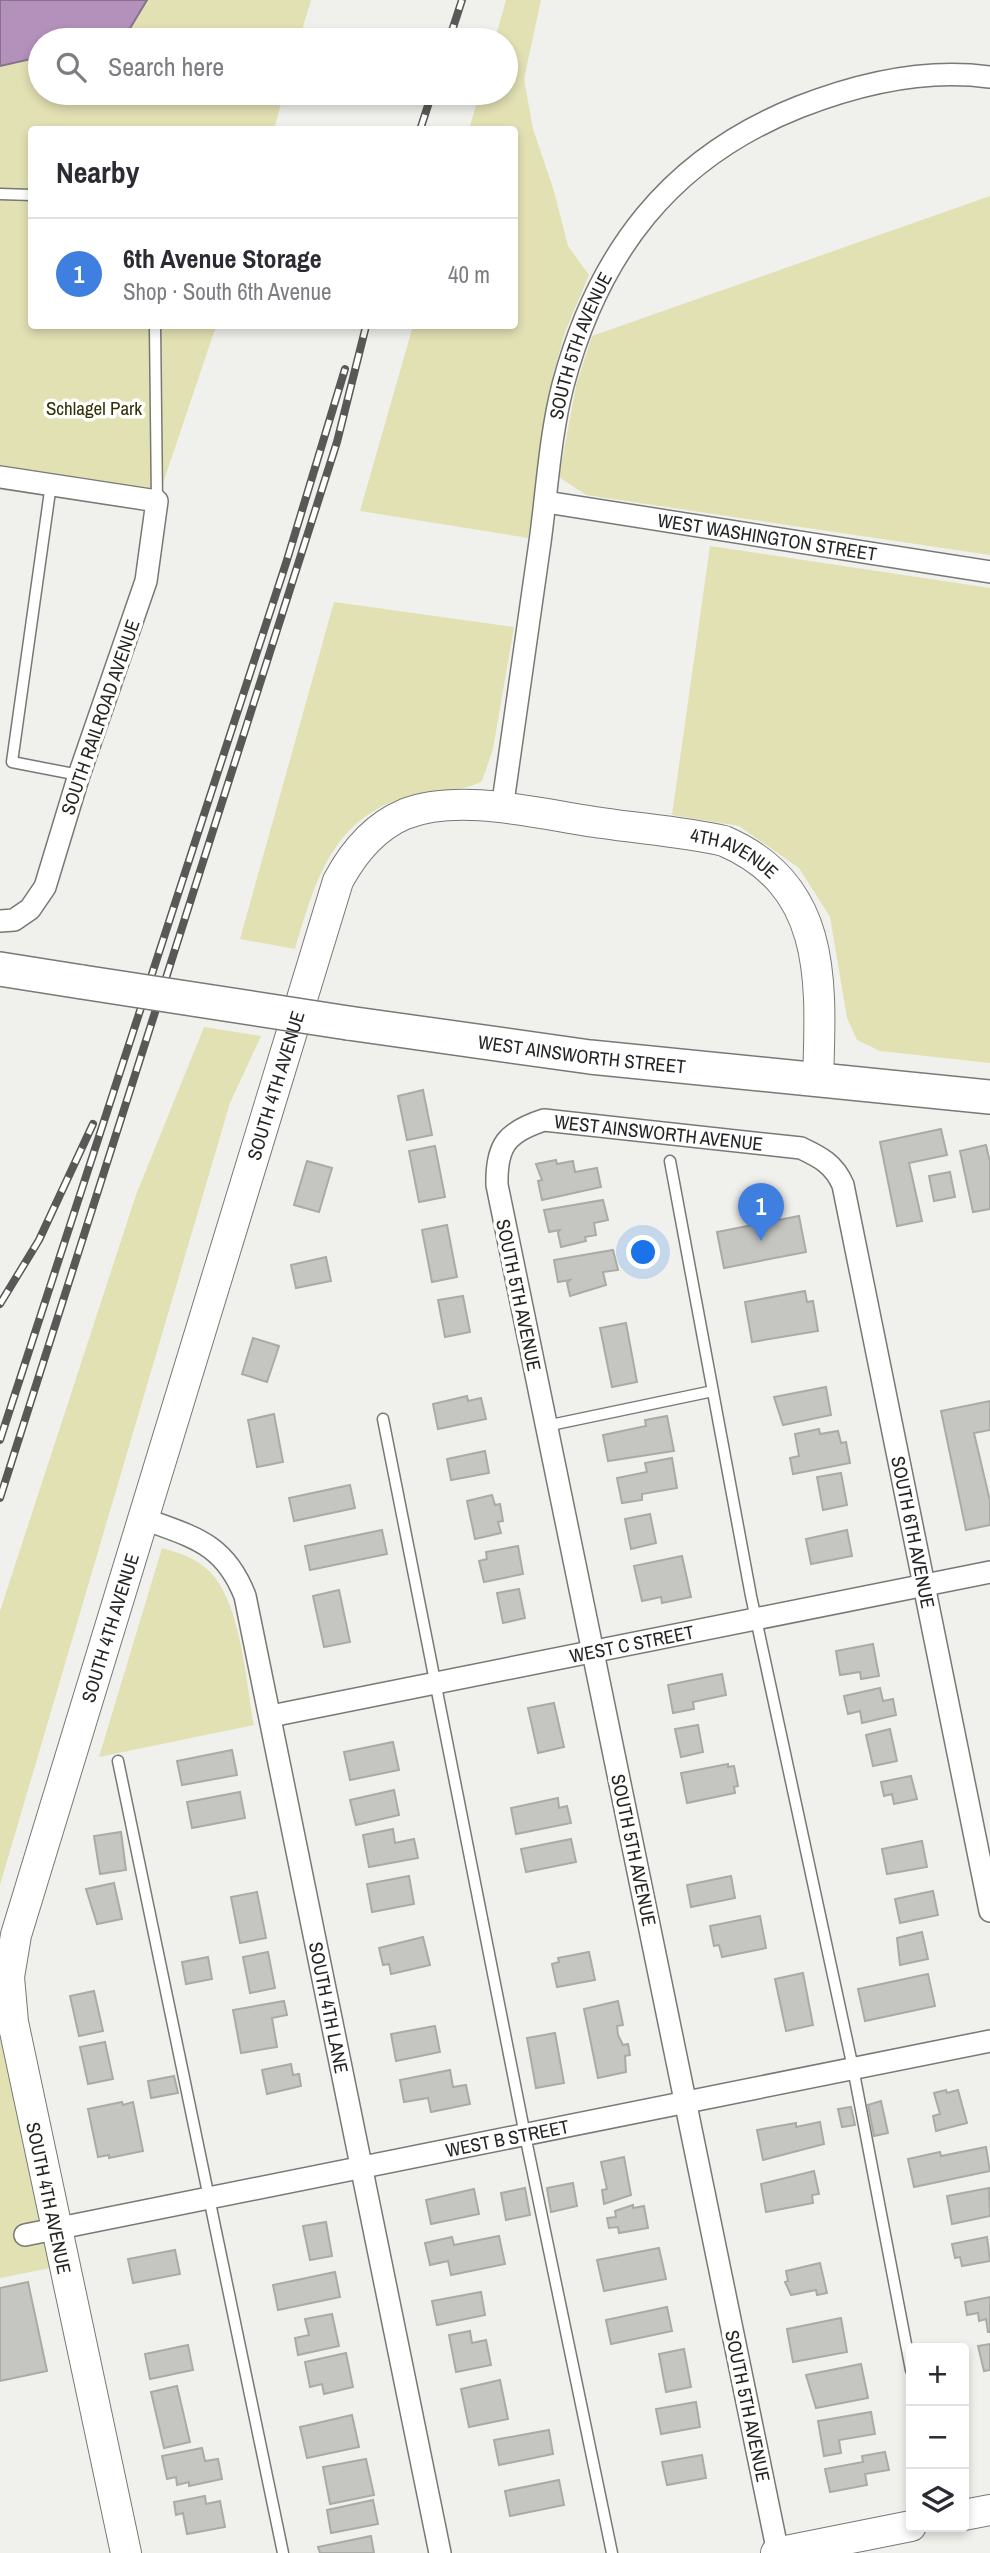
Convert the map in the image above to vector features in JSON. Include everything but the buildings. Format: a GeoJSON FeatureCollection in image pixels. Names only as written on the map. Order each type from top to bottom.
{"type":"FeatureCollection","features":[{"type":"Feature","properties":{"kind":"main road","name":"WEST AINSWORTH STREET"},"geometry":{"type":"LineString","coordinates":[[0,969],[523,1049],[990,1097]]}},
{"type":"Feature","properties":{"kind":"street","name":"SOUTH 5TH AVENUE"},"geometry":{"type":"LineString","coordinates":[[489,807],[546,502],[562,388],[583,317],[616,253],[661,197],[712,153],[767,120],[828,96],[877,82],[927,74],[990,77]]}},
{"type":"Feature","properties":{"kind":"street"},"geometry":{"type":"LineString","coordinates":[[0,477],[158,500]]}},
{"type":"Feature","properties":{"kind":"street","name":"SOUTH RAILROAD AVENUE"},"geometry":{"type":"LineString","coordinates":[[7,921],[30,909],[45,887],[79,775],[146,581],[158,500]]}},
{"type":"Feature","properties":{"kind":"street","name":"WEST WASHINGTON STREET"},"geometry":{"type":"LineString","coordinates":[[546,502],[990,572]]}},
{"type":"Feature","properties":{"kind":"street","name":"SOUTH 4TH AVENUE"},"geometry":{"type":"LineString","coordinates":[[125,2553],[13,2022],[9,1977],[16,1935],[338,881],[361,845],[381,827],[404,814],[429,807],[489,807]]}},
{"type":"Feature","properties":{"kind":"street","name":"4TH AVENUE"},"geometry":{"type":"LineString","coordinates":[[489,807],[712,839],[734,846],[759,861],[794,898],[811,933],[818,965],[818,1081]]}},
{"type":"Feature","properties":{"kind":"street","name":"WEST AINSWORTH AVENUE"},"geometry":{"type":"LineString","coordinates":[[501,1147],[520,1128],[544,1121],[800,1148],[823,1158]]}},
{"type":"Feature","properties":{"kind":"street","name":"SOUTH 5TH AVENUE"},"geometry":{"type":"LineString","coordinates":[[501,1147],[496,1165],[497,1185],[778,2553]]}},
{"type":"Feature","properties":{"kind":"street","name":"SOUTH 6TH AVENUE"},"geometry":{"type":"LineString","coordinates":[[823,1158],[838,1172],[843,1185],[990,1911]]}},
{"type":"Feature","properties":{"kind":"street","name":"SOUTH 4TH LANE"},"geometry":{"type":"LineString","coordinates":[[142,1518],[205,1542],[231,1566],[245,1596],[440,2553]]}},
{"type":"Feature","properties":{"kind":"street","name":"WEST C STREET"},"geometry":{"type":"LineString","coordinates":[[271,1716],[990,1572]]}},
{"type":"Feature","properties":{"kind":"street","name":"WEST B STREET"},"geometry":{"type":"LineString","coordinates":[[25,2235],[990,2041]]}},
{"type":"Feature","properties":{"kind":"street"},"geometry":{"type":"LineString","coordinates":[[969,2514],[990,2510]]}},
{"type":"Feature","properties":{"kind":"street"},"geometry":{"type":"LineString","coordinates":[[778,2553],[906,2527]]}},
{"type":"Feature","properties":{"kind":"lane"},"geometry":{"type":"LineString","coordinates":[[0,194],[28,195]]}},
{"type":"Feature","properties":{"kind":"lane"},"geometry":{"type":"LineString","coordinates":[[155,329],[158,500]]}},
{"type":"Feature","properties":{"kind":"lane"},"geometry":{"type":"LineString","coordinates":[[51,484],[12,762],[79,775]]}},
{"type":"Feature","properties":{"kind":"lane"},"geometry":{"type":"LineString","coordinates":[[670,1161],[756,1619],[853,2068],[906,2344]]}},
{"type":"Feature","properties":{"kind":"lane"},"geometry":{"type":"LineString","coordinates":[[546,1426],[713,1391]]}},
{"type":"Feature","properties":{"kind":"lane"},"geometry":{"type":"LineString","coordinates":[[383,1419],[525,2134],[612,2553]]}},
{"type":"Feature","properties":{"kind":"lane"},"geometry":{"type":"LineString","coordinates":[[118,1761],[283,2553]]}},
{"type":"Feature","properties":{"kind":"green space","name":"Schlagel Park"},"geometry":{"type":"Polygon","coordinates":[[[0,0],[311,0],[303,28],[28,28],[28,105],[281,105],[275,126],[28,126],[28,329],[215,329],[157,501],[0,477],[0,0]]]}},
{"type":"Feature","properties":{"kind":"green space"},"geometry":{"type":"Polygon","coordinates":[[[506,0],[541,0],[524,79],[533,129],[554,191],[568,246],[589,275],[565,332],[554,371],[528,538],[360,511],[412,329],[518,329],[518,126],[470,126],[476,105],[518,105],[518,28],[498,28],[506,0]]]}},
{"type":"Feature","properties":{"kind":"green space"},"geometry":{"type":"Polygon","coordinates":[[[990,196],[990,555],[586,495],[559,477],[576,386],[592,336],[990,196]]]}},
{"type":"Feature","properties":{"kind":"green space"},"geometry":{"type":"Polygon","coordinates":[[[710,546],[990,588],[990,1063],[880,1051],[857,1040],[847,1018],[830,917],[799,868],[739,826],[672,815],[710,546]]]}},
{"type":"Feature","properties":{"kind":"green space"},"geometry":{"type":"Polygon","coordinates":[[[334,602],[514,627],[493,749],[482,781],[458,789],[413,795],[386,804],[346,834],[320,875],[295,949],[240,939],[334,602]]]}},
{"type":"Feature","properties":{"kind":"green space"},"geometry":{"type":"Polygon","coordinates":[[[204,1027],[261,1036],[230,1103],[0,1885],[0,1611],[136,1195],[204,1027]]]}},
{"type":"Feature","properties":{"kind":"green space"},"geometry":{"type":"Polygon","coordinates":[[[162,1548],[199,1563],[210,1572],[229,1603],[241,1644],[254,1725],[99,1757],[162,1548]]]}},
{"type":"Feature","properties":{"kind":"green space"},"geometry":{"type":"Polygon","coordinates":[[[0,2029],[50,2268],[0,2278],[0,2029]]]}},
{"type":"Feature","properties":{"kind":"shaded area"},"geometry":{"type":"Polygon","coordinates":[[[0,0],[147,0],[130,28],[28,28],[28,60],[0,66],[0,0]]]}},
{"type":"Feature","properties":{"kind":"railway"},"geometry":{"type":"LineString","coordinates":[[453,28],[462,0]]}},
{"type":"Feature","properties":{"kind":"railway"},"geometry":{"type":"LineString","coordinates":[[421,126],[428,105]]}},
{"type":"Feature","properties":{"kind":"railway"},"geometry":{"type":"LineString","coordinates":[[0,1498],[337,442],[365,329]]}},
{"type":"Feature","properties":{"kind":"railway"},"geometry":{"type":"LineString","coordinates":[[0,1440],[287,560],[345,369]]}},
{"type":"Feature","properties":{"kind":"railway"},"geometry":{"type":"LineString","coordinates":[[0,1304],[39,1240],[93,1124]]}},
{"type":"Feature","properties":{"kind":"place","name":"6th Avenue Storage"},"geometry":{"type":"Point","coordinates":[761,1241]}}]}
